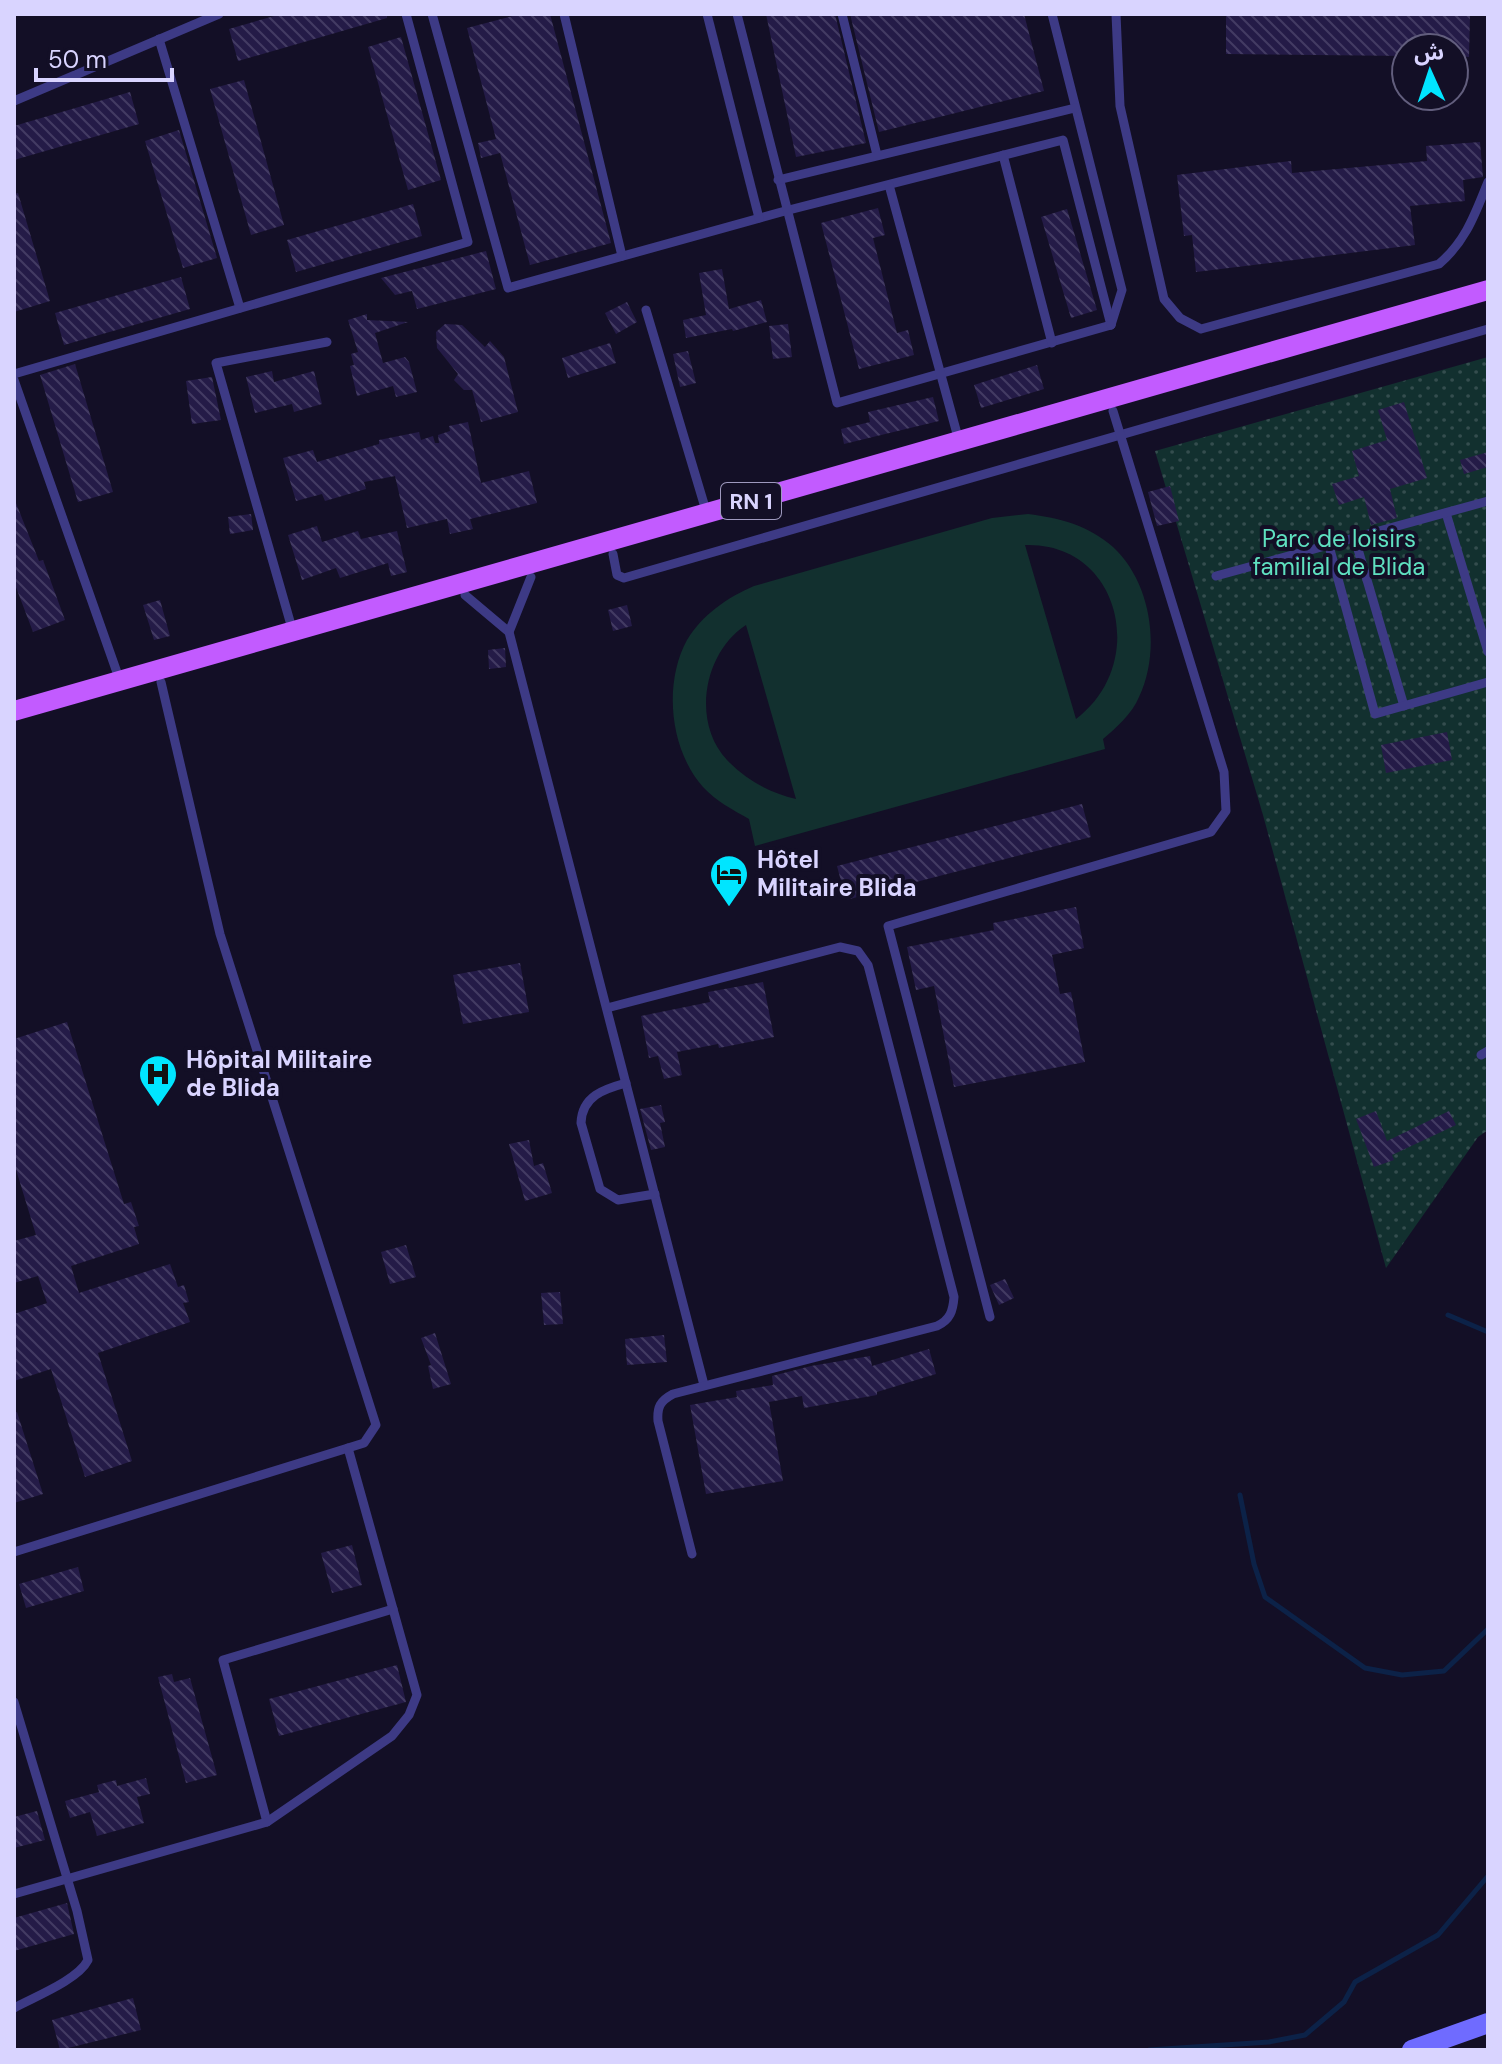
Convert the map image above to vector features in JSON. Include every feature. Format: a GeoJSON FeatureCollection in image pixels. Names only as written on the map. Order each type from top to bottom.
{"type":"FeatureCollection","features":[{"type":"Feature","properties":{"kind":"main road","name":"RN 1"},"geometry":{"type":"LineString","coordinates":[[14,711],[1488,290]]}},
{"type":"Feature","properties":{"kind":"main road","name":"RN 1"},"geometry":{"type":"LineString","coordinates":[[14,723],[1488,303]]}},
{"type":"Feature","properties":{"kind":"street"},"geometry":{"type":"LineString","coordinates":[[1412,2050],[1488,2023]]}},
{"type":"Feature","properties":{"kind":"lane"},"geometry":{"type":"LineString","coordinates":[[14,101],[219,14]]}},
{"type":"Feature","properties":{"kind":"lane"},"geometry":{"type":"LineString","coordinates":[[14,374],[468,242],[406,14]]}},
{"type":"Feature","properties":{"kind":"lane"},"geometry":{"type":"LineString","coordinates":[[564,14],[622,256]]}},
{"type":"Feature","properties":{"kind":"lane"},"geometry":{"type":"LineString","coordinates":[[707,14],[759,218]]}},
{"type":"Feature","properties":{"kind":"lane"},"geometry":{"type":"LineString","coordinates":[[737,14],[785,211],[837,403],[1111,325]]}},
{"type":"Feature","properties":{"kind":"lane"},"geometry":{"type":"LineString","coordinates":[[842,14],[877,155]]}},
{"type":"Feature","properties":{"kind":"lane"},"geometry":{"type":"LineString","coordinates":[[1052,14],[1122,290],[1111,325]]}},
{"type":"Feature","properties":{"kind":"lane"},"geometry":{"type":"LineString","coordinates":[[1116,14],[1120,106],[1164,299],[1180,318],[1201,329],[1439,264],[1455,251],[1468,232],[1488,182]]}},
{"type":"Feature","properties":{"kind":"lane"},"geometry":{"type":"LineString","coordinates":[[434,15],[508,288],[785,211],[1063,140],[1111,325]]}},
{"type":"Feature","properties":{"kind":"lane"},"geometry":{"type":"LineString","coordinates":[[159,39],[240,308]]}},
{"type":"Feature","properties":{"kind":"lane"},"geometry":{"type":"LineString","coordinates":[[778,180],[1075,108]]}},
{"type":"Feature","properties":{"kind":"lane"},"geometry":{"type":"LineString","coordinates":[[1003,155],[1052,343]]}},
{"type":"Feature","properties":{"kind":"lane"},"geometry":{"type":"LineString","coordinates":[[889,185],[959,441]]}},
{"type":"Feature","properties":{"kind":"lane"},"geometry":{"type":"LineString","coordinates":[[646,310],[707,514]]}},
{"type":"Feature","properties":{"kind":"lane"},"geometry":{"type":"LineString","coordinates":[[613,554],[617,575],[624,578],[1488,329]]}},
{"type":"Feature","properties":{"kind":"lane"},"geometry":{"type":"LineString","coordinates":[[293,632],[216,363],[327,342]]}},
{"type":"Feature","properties":{"kind":"lane"},"geometry":{"type":"LineString","coordinates":[[14,380],[120,681]]}},
{"type":"Feature","properties":{"kind":"lane"},"geometry":{"type":"LineString","coordinates":[[990,1317],[888,926],[1211,832],[1226,811],[1224,772],[1113,411]]}},
{"type":"Feature","properties":{"kind":"lane"},"geometry":{"type":"LineString","coordinates":[[1216,576],[1488,501]]}},
{"type":"Feature","properties":{"kind":"lane"},"geometry":{"type":"LineString","coordinates":[[1446,513],[1488,652]]}},
{"type":"Feature","properties":{"kind":"lane"},"geometry":{"type":"LineString","coordinates":[[1355,539],[1404,706]]}},
{"type":"Feature","properties":{"kind":"lane"},"geometry":{"type":"LineString","coordinates":[[1329,546],[1375,714],[1488,682]]}},
{"type":"Feature","properties":{"kind":"lane"},"geometry":{"type":"LineString","coordinates":[[509,632],[531,577]]}},
{"type":"Feature","properties":{"kind":"lane"},"geometry":{"type":"LineString","coordinates":[[465,595],[509,632],[704,1385]]}},
{"type":"Feature","properties":{"kind":"lane"},"geometry":{"type":"LineString","coordinates":[[14,1552],[364,1443],[376,1425],[220,934],[161,682]]}},
{"type":"Feature","properties":{"kind":"lane"},"geometry":{"type":"LineString","coordinates":[[607,1008],[840,947],[864,956],[954,1297],[951,1315],[945,1323],[937,1326],[704,1385],[673,1394],[661,1403],[657,1410],[692,1554]]}},
{"type":"Feature","properties":{"kind":"lane"},"geometry":{"type":"LineString","coordinates":[[626,1083],[599,1092],[584,1105],[581,1123],[584,1137],[600,1189],[608,1196],[618,1200],[655,1194]]}},
{"type":"Feature","properties":{"kind":"lane"},"geometry":{"type":"LineString","coordinates":[[14,1894],[267,1822],[392,1736],[409,1715],[417,1695],[348,1448]]}},
{"type":"Feature","properties":{"kind":"lane"},"geometry":{"type":"LineString","coordinates":[[267,1822],[223,1660],[393,1609]]}},
{"type":"Feature","properties":{"kind":"lane"},"geometry":{"type":"LineString","coordinates":[[14,1702],[67,1878],[88,1960],[85,1967],[64,1981],[14,2008]]}},
{"type":"Feature","properties":{"kind":"green space","name":"Parc de loisirs familial de Blida"},"geometry":{"type":"Polygon","coordinates":[[[1488,357],[1488,1130],[1478,1137],[1386,1268],[1263,815],[1155,451],[1488,357]]]}},
{"type":"Feature","properties":{"kind":"green space"},"geometry":{"type":"Polygon","coordinates":[[[1028,514],[1062,520],[1084,528],[1113,547],[1137,579],[1149,618],[1150,659],[1136,703],[1103,739],[1105,749],[755,846],[749,819],[703,787],[683,755],[677,736],[673,696],[675,676],[679,657],[693,631],[716,608],[754,586],[992,518],[1028,514]],[[1025,545],[1076,719],[1099,696],[1112,668],[1117,639],[1114,610],[1103,584],[1084,563],[1058,549],[1025,545]],[[746,625],[720,652],[712,670],[707,688],[709,727],[727,760],[742,774],[768,789],[796,799],[746,625]]]}},
{"type":"Feature","properties":{"kind":"building"},"geometry":{"type":"Polygon","coordinates":[[[281,14],[387,14],[387,18],[238,61],[229,29],[281,14]]]}},
{"type":"Feature","properties":{"kind":"building"},"geometry":{"type":"Polygon","coordinates":[[[520,14],[550,14],[611,243],[530,265],[500,153],[481,158],[478,143],[496,139],[467,28],[520,14]]]}},
{"type":"Feature","properties":{"kind":"building"},"geometry":{"type":"Polygon","coordinates":[[[766,14],[835,14],[866,143],[796,157],[766,14]]]}},
{"type":"Feature","properties":{"kind":"building"},"geometry":{"type":"Polygon","coordinates":[[[850,14],[1024,14],[1044,91],[879,132],[850,14]]]}},
{"type":"Feature","properties":{"kind":"building"},"geometry":{"type":"Polygon","coordinates":[[[1226,14],[1470,14],[1470,32],[1390,32],[1390,56],[1226,54],[1226,14]]]}},
{"type":"Feature","properties":{"kind":"building"},"geometry":{"type":"Polygon","coordinates":[[[401,37],[441,180],[408,190],[368,47],[401,37]]]}},
{"type":"Feature","properties":{"kind":"building"},"geometry":{"type":"Polygon","coordinates":[[[244,80],[284,225],[251,235],[210,89],[244,80]]]}},
{"type":"Feature","properties":{"kind":"building"},"geometry":{"type":"Polygon","coordinates":[[[130,92],[139,124],[14,160],[14,126],[130,92]]]}},
{"type":"Feature","properties":{"kind":"building"},"geometry":{"type":"Polygon","coordinates":[[[179,130],[217,258],[183,268],[145,141],[179,130]]]}},
{"type":"Feature","properties":{"kind":"building"},"geometry":{"type":"Polygon","coordinates":[[[1480,142],[1483,177],[1463,180],[1465,201],[1410,206],[1415,245],[1196,272],[1192,235],[1184,236],[1177,175],[1291,161],[1292,173],[1427,161],[1426,146],[1480,142]]]}},
{"type":"Feature","properties":{"kind":"building"},"geometry":{"type":"Polygon","coordinates":[[[18,193],[50,301],[14,312],[14,194],[18,193]]]}},
{"type":"Feature","properties":{"kind":"building"},"geometry":{"type":"Polygon","coordinates":[[[413,204],[422,236],[296,272],[287,240],[413,204]]]}},
{"type":"Feature","properties":{"kind":"building"},"geometry":{"type":"Polygon","coordinates":[[[878,208],[885,235],[873,238],[897,333],[908,330],[914,355],[859,369],[821,223],[878,208]]]}},
{"type":"Feature","properties":{"kind":"building"},"geometry":{"type":"Polygon","coordinates":[[[1067,209],[1097,310],[1071,318],[1041,217],[1067,209]]]}},
{"type":"Feature","properties":{"kind":"building"},"geometry":{"type":"Polygon","coordinates":[[[486,251],[496,289],[417,309],[412,291],[395,295],[381,278],[486,251]]]}},
{"type":"Feature","properties":{"kind":"building"},"geometry":{"type":"Polygon","coordinates":[[[722,269],[729,309],[761,300],[767,322],[686,338],[683,320],[706,315],[699,273],[722,269]]]}},
{"type":"Feature","properties":{"kind":"building"},"geometry":{"type":"Polygon","coordinates":[[[181,277],[190,309],[64,345],[55,313],[181,277]]]}},
{"type":"Feature","properties":{"kind":"building"},"geometry":{"type":"Polygon","coordinates":[[[627,302],[637,322],[616,334],[605,313],[627,302]]]}},
{"type":"Feature","properties":{"kind":"building"},"geometry":{"type":"Polygon","coordinates":[[[367,314],[367,320],[408,322],[375,333],[383,363],[405,357],[409,362],[417,392],[396,397],[393,386],[357,396],[350,366],[354,365],[351,354],[358,352],[348,320],[367,314]]]}},
{"type":"Feature","properties":{"kind":"building"},"geometry":{"type":"Polygon","coordinates":[[[445,324],[462,325],[485,347],[490,341],[504,357],[518,412],[481,422],[472,390],[464,390],[454,380],[458,374],[437,348],[436,332],[445,324]]]}},
{"type":"Feature","properties":{"kind":"building"},"geometry":{"type":"Polygon","coordinates":[[[788,324],[792,357],[773,359],[769,326],[788,324]]]}},
{"type":"Feature","properties":{"kind":"building"},"geometry":{"type":"Polygon","coordinates":[[[610,343],[616,363],[568,378],[562,358],[610,343]]]}},
{"type":"Feature","properties":{"kind":"building"},"geometry":{"type":"Polygon","coordinates":[[[688,351],[696,383],[680,387],[673,354],[688,351]]]}},
{"type":"Feature","properties":{"kind":"building"},"geometry":{"type":"Polygon","coordinates":[[[75,364],[113,492],[78,502],[40,375],[75,364]]]}},
{"type":"Feature","properties":{"kind":"building"},"geometry":{"type":"Polygon","coordinates":[[[1037,365],[1044,389],[981,408],[974,385],[1037,365]]]}},
{"type":"Feature","properties":{"kind":"building"},"geometry":{"type":"Polygon","coordinates":[[[272,371],[274,382],[314,371],[322,404],[294,412],[292,404],[255,413],[246,377],[272,371]]]}},
{"type":"Feature","properties":{"kind":"building"},"geometry":{"type":"Polygon","coordinates":[[[212,377],[221,420],[192,424],[186,381],[212,377]]]}},
{"type":"Feature","properties":{"kind":"building"},"geometry":{"type":"Polygon","coordinates":[[[933,397],[939,421],[844,444],[841,429],[870,422],[868,412],[933,397]]]}},
{"type":"Feature","properties":{"kind":"building"},"geometry":{"type":"Polygon","coordinates":[[[1404,402],[1427,478],[1390,489],[1397,518],[1371,525],[1364,497],[1339,505],[1332,484],[1359,476],[1352,451],[1387,440],[1378,410],[1404,402]]]}},
{"type":"Feature","properties":{"kind":"building"},"geometry":{"type":"Polygon","coordinates":[[[468,422],[481,483],[529,471],[537,503],[470,519],[473,529],[450,534],[447,519],[407,528],[395,476],[364,482],[366,489],[325,501],[322,494],[296,501],[283,458],[313,450],[317,462],[379,444],[379,440],[419,432],[421,440],[433,436],[435,443],[439,443],[438,435],[450,431],[449,426],[468,422]]]}},
{"type":"Feature","properties":{"kind":"building"},"geometry":{"type":"Polygon","coordinates":[[[1488,452],[1488,467],[1464,474],[1460,460],[1488,452]]]}},
{"type":"Feature","properties":{"kind":"building"},"geometry":{"type":"Polygon","coordinates":[[[1170,486],[1179,521],[1157,526],[1148,492],[1170,486]]]}},
{"type":"Feature","properties":{"kind":"building"},"geometry":{"type":"Polygon","coordinates":[[[14,498],[39,561],[43,560],[65,620],[33,632],[14,582],[14,498]]]}},
{"type":"Feature","properties":{"kind":"building"},"geometry":{"type":"Polygon","coordinates":[[[251,514],[253,530],[230,534],[228,517],[251,514]]]}},
{"type":"Feature","properties":{"kind":"building"},"geometry":{"type":"Polygon","coordinates":[[[317,526],[322,542],[358,531],[361,539],[397,531],[407,572],[391,576],[388,563],[340,578],[336,568],[302,580],[288,535],[317,526]]]}},
{"type":"Feature","properties":{"kind":"building"},"geometry":{"type":"Polygon","coordinates":[[[160,600],[170,636],[154,640],[143,605],[160,600]]]}},
{"type":"Feature","properties":{"kind":"building"},"geometry":{"type":"Polygon","coordinates":[[[627,605],[632,626],[613,631],[608,610],[627,605]]]}},
{"type":"Feature","properties":{"kind":"building"},"geometry":{"type":"Polygon","coordinates":[[[505,648],[506,667],[489,669],[488,650],[505,648]]]}},
{"type":"Feature","properties":{"kind":"building"},"geometry":{"type":"Polygon","coordinates":[[[1447,732],[1452,760],[1386,773],[1381,745],[1447,732]]]}},
{"type":"Feature","properties":{"kind":"building"},"geometry":{"type":"Polygon","coordinates":[[[1082,804],[1091,837],[846,900],[837,866],[1082,804]]]}},
{"type":"Feature","properties":{"kind":"building"},"geometry":{"type":"Polygon","coordinates":[[[1076,907],[1084,948],[1052,955],[1060,994],[1071,992],[1085,1062],[954,1087],[934,986],[916,990],[907,947],[994,930],[993,923],[1076,907]]]}},
{"type":"Feature","properties":{"kind":"building"},"geometry":{"type":"Polygon","coordinates":[[[520,963],[529,1012],[463,1024],[453,975],[520,963]]]}},
{"type":"Feature","properties":{"kind":"building"},"geometry":{"type":"Polygon","coordinates":[[[763,982],[774,1037],[719,1048],[718,1044],[677,1052],[682,1075],[664,1079],[658,1056],[649,1058],[641,1016],[710,1002],[708,992],[763,982]]]}},
{"type":"Feature","properties":{"kind":"building"},"geometry":{"type":"Polygon","coordinates":[[[67,1022],[124,1204],[131,1202],[139,1226],[134,1227],[139,1244],[71,1266],[79,1293],[170,1264],[178,1287],[184,1285],[189,1302],[183,1303],[190,1322],[98,1353],[132,1461],[85,1477],[51,1369],[14,1381],[14,1314],[47,1303],[38,1276],[14,1283],[14,1241],[36,1235],[14,1163],[14,1039],[67,1022]]]}},
{"type":"Feature","properties":{"kind":"building"},"geometry":{"type":"Polygon","coordinates":[[[661,1105],[665,1122],[660,1123],[665,1147],[651,1150],[640,1109],[661,1105]]]}},
{"type":"Feature","properties":{"kind":"building"},"geometry":{"type":"Polygon","coordinates":[[[1376,1111],[1387,1141],[1449,1111],[1456,1125],[1392,1155],[1394,1160],[1374,1167],[1356,1119],[1376,1111]]]}},
{"type":"Feature","properties":{"kind":"building"},"geometry":{"type":"Polygon","coordinates":[[[529,1140],[534,1166],[543,1163],[552,1193],[525,1201],[509,1144],[529,1140]]]}},
{"type":"Feature","properties":{"kind":"building"},"geometry":{"type":"Polygon","coordinates":[[[406,1245],[416,1277],[390,1284],[381,1252],[406,1245]]]}},
{"type":"Feature","properties":{"kind":"building"},"geometry":{"type":"Polygon","coordinates":[[[1005,1279],[1014,1298],[999,1305],[990,1285],[1005,1279]]]}},
{"type":"Feature","properties":{"kind":"building"},"geometry":{"type":"Polygon","coordinates":[[[560,1292],[563,1324],[544,1325],[541,1293],[560,1292]]]}},
{"type":"Feature","properties":{"kind":"building"},"geometry":{"type":"Polygon","coordinates":[[[435,1333],[451,1384],[433,1389],[428,1366],[431,1365],[421,1338],[435,1333]]]}},
{"type":"Feature","properties":{"kind":"building"},"geometry":{"type":"Polygon","coordinates":[[[664,1335],[667,1362],[627,1365],[625,1339],[664,1335]]]}},
{"type":"Feature","properties":{"kind":"building"},"geometry":{"type":"Polygon","coordinates":[[[929,1349],[936,1374],[877,1392],[877,1395],[804,1408],[802,1396],[769,1402],[783,1481],[706,1494],[690,1405],[737,1397],[736,1391],[773,1385],[772,1376],[811,1366],[870,1356],[872,1366],[929,1349]]]}},
{"type":"Feature","properties":{"kind":"building"},"geometry":{"type":"Polygon","coordinates":[[[17,1412],[43,1494],[14,1503],[14,1413],[17,1412]]]}},
{"type":"Feature","properties":{"kind":"building"},"geometry":{"type":"Polygon","coordinates":[[[352,1545],[362,1585],[332,1593],[321,1553],[352,1545]]]}},
{"type":"Feature","properties":{"kind":"building"},"geometry":{"type":"Polygon","coordinates":[[[78,1567],[84,1591],[26,1608],[19,1584],[78,1567]]]}},
{"type":"Feature","properties":{"kind":"building"},"geometry":{"type":"Polygon","coordinates":[[[397,1665],[406,1702],[279,1736],[269,1699],[397,1665]]]}},
{"type":"Feature","properties":{"kind":"building"},"geometry":{"type":"Polygon","coordinates":[[[172,1674],[174,1682],[190,1678],[217,1775],[186,1783],[158,1677],[172,1674]]]}},
{"type":"Feature","properties":{"kind":"building"},"geometry":{"type":"Polygon","coordinates":[[[146,1778],[150,1794],[137,1797],[144,1823],[97,1836],[90,1812],[70,1818],[65,1801],[99,1792],[97,1785],[116,1780],[117,1786],[146,1778]]]}},
{"type":"Feature","properties":{"kind":"building"},"geometry":{"type":"Polygon","coordinates":[[[37,1811],[45,1840],[14,1848],[14,1817],[37,1811]]]}},
{"type":"Feature","properties":{"kind":"building"},"geometry":{"type":"Polygon","coordinates":[[[67,1903],[74,1934],[14,1951],[14,1918],[67,1903]]]}},
{"type":"Feature","properties":{"kind":"building"},"geometry":{"type":"Polygon","coordinates":[[[133,1998],[141,2030],[60,2050],[52,2020],[133,1998]]]}},
{"type":"Feature","properties":{"kind":"waterway"},"geometry":{"type":"LineString","coordinates":[[1448,1315],[1488,1332]]}},
{"type":"Feature","properties":{"kind":"waterway"},"geometry":{"type":"LineString","coordinates":[[1240,1495],[1254,1564],[1265,1597],[1365,1668],[1402,1675],[1444,1671],[1488,1629]]}},
{"type":"Feature","properties":{"kind":"waterway"},"geometry":{"type":"LineString","coordinates":[[1149,2050],[1269,2042],[1305,2035],[1344,2002],[1355,1982],[1438,1935],[1488,1876]]}},
{"type":"Feature","properties":{"kind":"place","name":"Hôtel Militaire Blida"},"geometry":{"type":"Point","coordinates":[729,908]}},
{"type":"Feature","properties":{"kind":"place","name":"Hôpital Militaire de Blida"},"geometry":{"type":"Point","coordinates":[158,1108]}}]}
